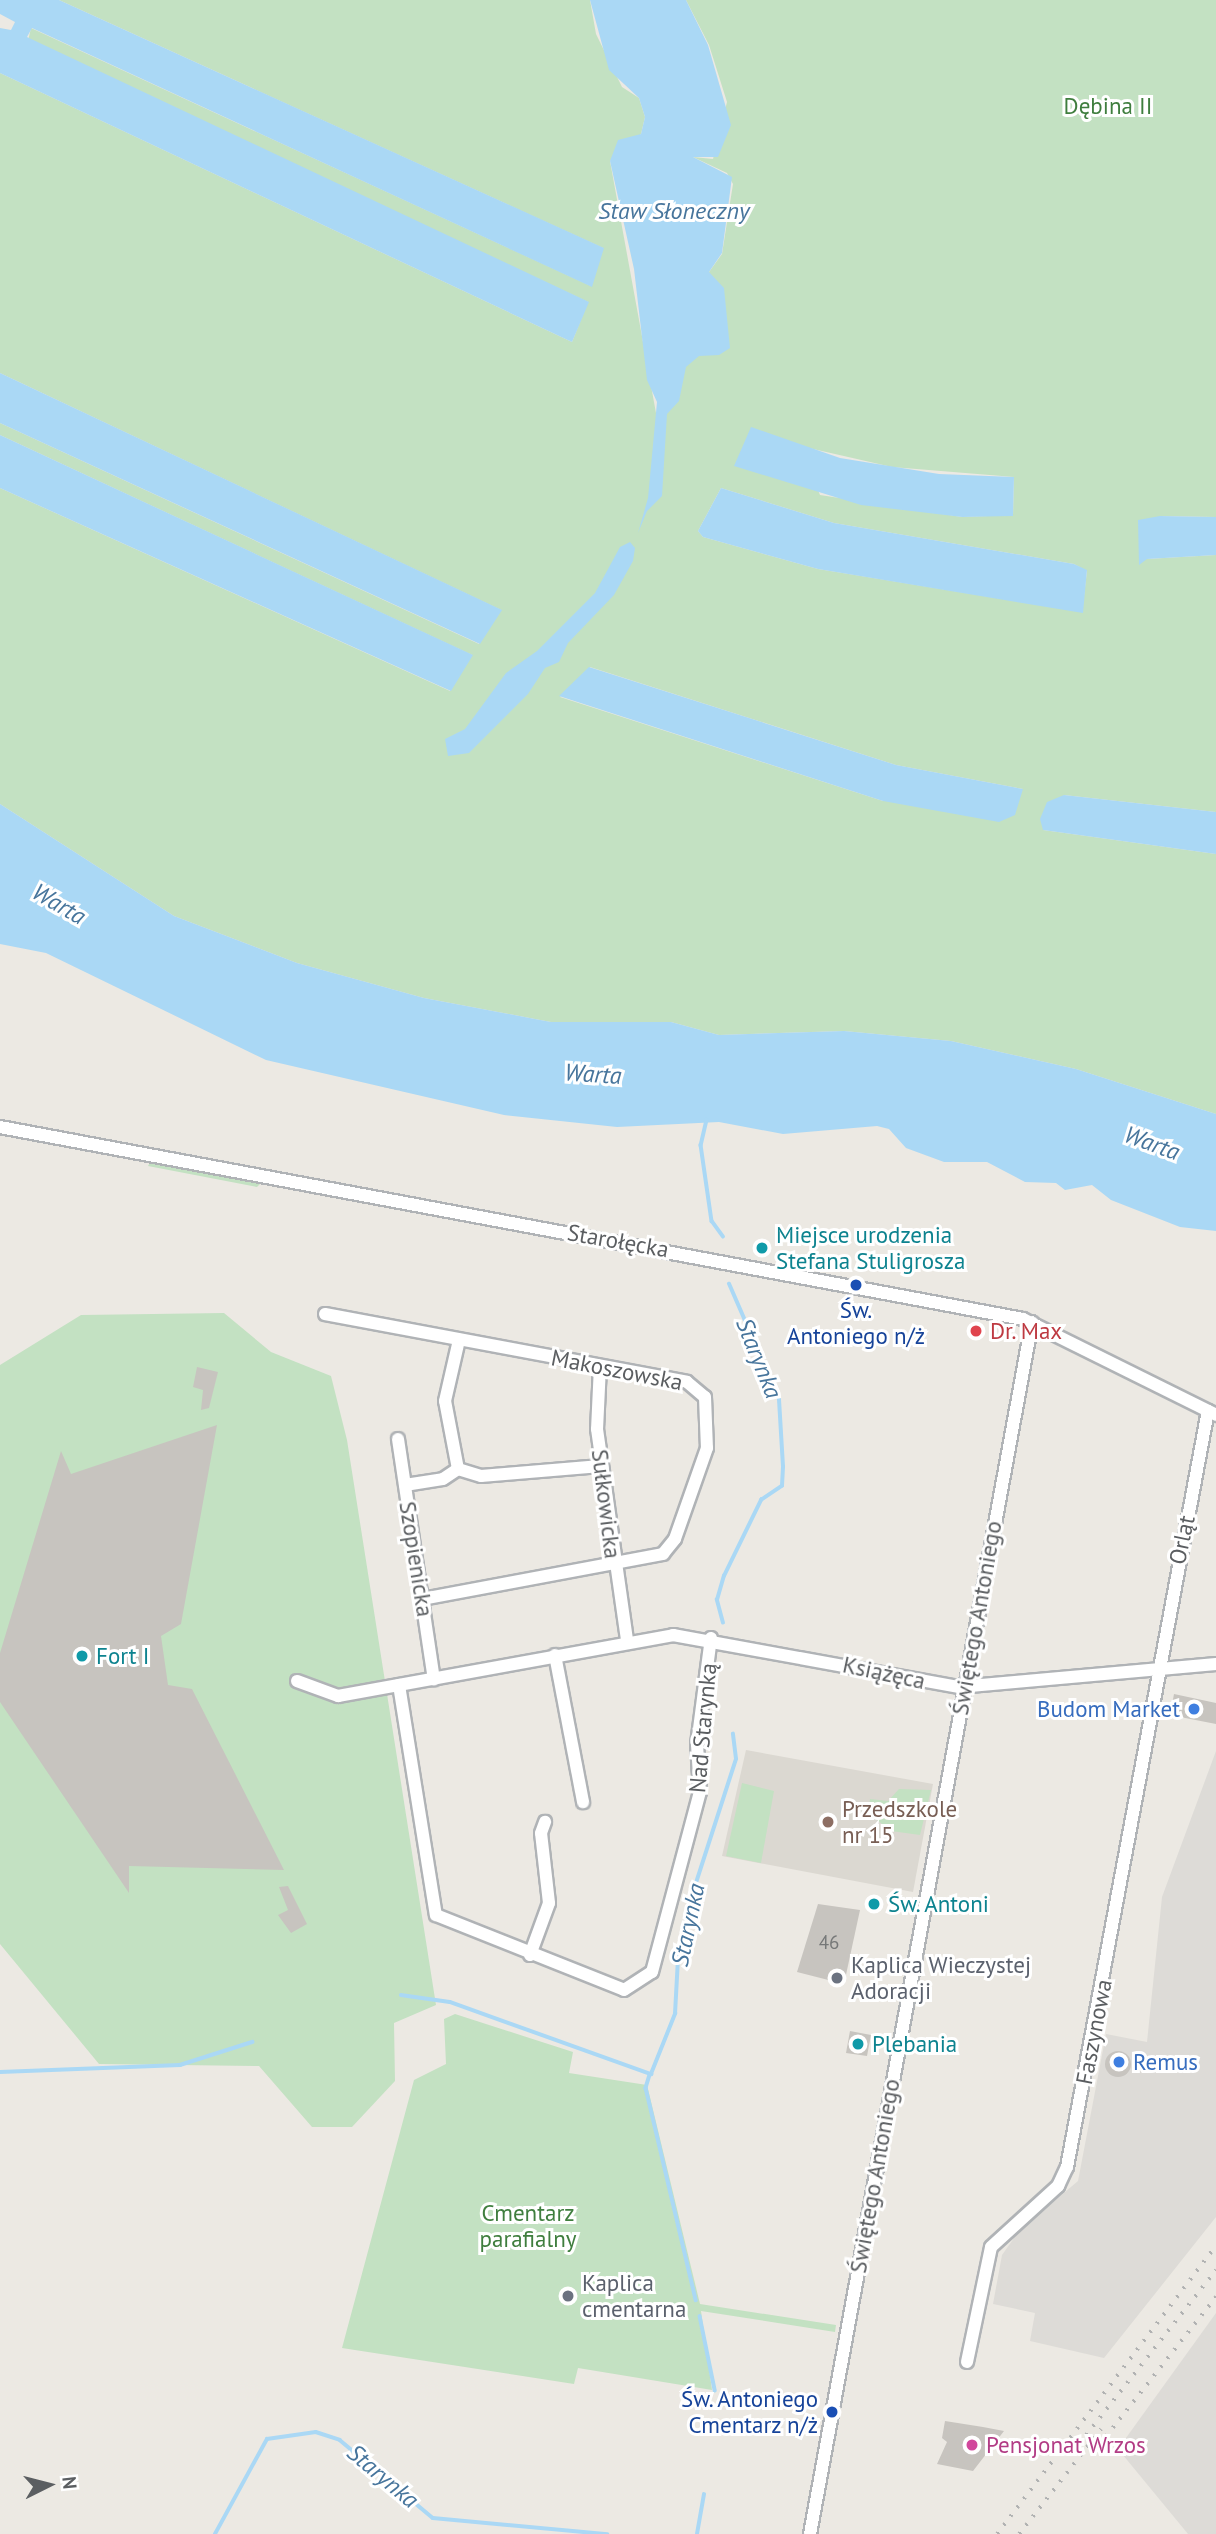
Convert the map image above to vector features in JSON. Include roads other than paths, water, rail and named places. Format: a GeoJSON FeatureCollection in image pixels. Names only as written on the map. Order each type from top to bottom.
{"type":"FeatureCollection","features":[{"type":"Feature","properties":{"kind":"street","name":"Starołęcka"},"geometry":{"type":"LineString","coordinates":[[0,1127],[853,1284],[1032,1322],[1212,1413]]}},
{"type":"Feature","properties":{"kind":"street","name":"Makoszowska"},"geometry":{"type":"LineString","coordinates":[[325,1314],[687,1382],[702,1391],[707,1405],[707,1448],[670,1548],[656,1558],[614,1563],[422,1599]]}},
{"type":"Feature","properties":{"kind":"street","name":"Świętego Antoniego"},"geometry":{"type":"LineString","coordinates":[[810,2534],[1032,1322]]}},
{"type":"Feature","properties":{"kind":"street"},"geometry":{"type":"LineString","coordinates":[[458,1469],[445,1401],[459,1340]]}},
{"type":"Feature","properties":{"kind":"street","name":"Sułkowicka"},"geometry":{"type":"LineString","coordinates":[[600,1366],[601,1466],[626,1641]]}},
{"type":"Feature","properties":{"kind":"street","name":"Orląt"},"geometry":{"type":"LineString","coordinates":[[1158,1669],[1212,1413]]}},
{"type":"Feature","properties":{"kind":"street","name":"Szopienicka"},"geometry":{"type":"LineString","coordinates":[[398,1439],[434,1679]]}},
{"type":"Feature","properties":{"kind":"street"},"geometry":{"type":"LineString","coordinates":[[458,1469],[481,1476],[601,1466]]}},
{"type":"Feature","properties":{"kind":"street"},"geometry":{"type":"LineString","coordinates":[[405,1485],[443,1479],[458,1469]]}},
{"type":"Feature","properties":{"kind":"street","name":"Książęca"},"geometry":{"type":"LineString","coordinates":[[297,1681],[338,1696],[626,1641],[673,1635],[711,1638],[965,1683],[1216,1664]]}},
{"type":"Feature","properties":{"kind":"street","name":"Nad Starynką"},"geometry":{"type":"LineString","coordinates":[[398,1685],[436,1915],[621,1990],[651,1975],[700,1792],[697,1744],[711,1638]]}},
{"type":"Feature","properties":{"kind":"street"},"geometry":{"type":"LineString","coordinates":[[555,1655],[583,1802]]}},
{"type":"Feature","properties":{"kind":"street","name":"Faszynowa"},"geometry":{"type":"LineString","coordinates":[[967,2362],[991,2247],[1065,2174],[1127,1863],[1158,1669]]}},
{"type":"Feature","properties":{"kind":"street"},"geometry":{"type":"LineString","coordinates":[[530,1955],[549,1903],[541,1833],[545,1822]]}},
{"type":"Feature","properties":{"kind":"water"},"geometry":{"type":"Polygon","coordinates":[[[0,0],[59,0],[604,248],[592,287],[32,28],[27,37],[589,302],[572,342],[0,73],[0,28],[11,30],[15,22],[0,14],[0,0]]]}},
{"type":"Feature","properties":{"kind":"water","name":"Staw Słoneczny"},"geometry":{"type":"Polygon","coordinates":[[[590,0],[686,0],[708,45],[731,125],[718,157],[693,157],[732,177],[722,253],[709,272],[724,288],[730,348],[719,355],[699,356],[686,367],[679,401],[667,414],[662,496],[647,511],[638,533],[648,498],[657,402],[647,380],[634,269],[610,161],[618,140],[641,134],[645,117],[639,98],[609,70],[590,0]]]}},
{"type":"Feature","properties":{"kind":"water"},"geometry":{"type":"Polygon","coordinates":[[[0,373],[502,610],[480,644],[0,423],[0,373]]]}},
{"type":"Feature","properties":{"kind":"water"},"geometry":{"type":"Polygon","coordinates":[[[751,427],[840,458],[939,474],[1014,477],[1013,516],[962,517],[861,505],[734,466],[751,427]]]}},
{"type":"Feature","properties":{"kind":"water"},"geometry":{"type":"Polygon","coordinates":[[[0,435],[473,655],[451,691],[0,488],[0,435]]]}},
{"type":"Feature","properties":{"kind":"water"},"geometry":{"type":"Polygon","coordinates":[[[721,488],[834,523],[1074,564],[1087,570],[1083,613],[818,569],[703,537],[698,531],[721,488]]]}},
{"type":"Feature","properties":{"kind":"water"},"geometry":{"type":"Polygon","coordinates":[[[1160,516],[1216,517],[1216,555],[1147,559],[1139,565],[1138,520],[1160,516]]]}},
{"type":"Feature","properties":{"kind":"water"},"geometry":{"type":"Polygon","coordinates":[[[630,542],[635,548],[633,561],[614,595],[568,643],[559,662],[545,668],[528,694],[469,753],[448,756],[445,739],[465,729],[506,673],[537,651],[595,593],[620,547],[630,542]]]}},
{"type":"Feature","properties":{"kind":"water"},"geometry":{"type":"Polygon","coordinates":[[[589,667],[896,765],[1023,789],[1015,815],[999,822],[883,801],[559,696],[589,667]]]}},
{"type":"Feature","properties":{"kind":"water"},"geometry":{"type":"Polygon","coordinates":[[[1064,795],[1216,812],[1216,854],[1043,830],[1040,819],[1047,802],[1064,795]]]}},
{"type":"Feature","properties":{"kind":"water","name":"Warta"},"geometry":{"type":"Polygon","coordinates":[[[0,804],[174,916],[297,963],[424,998],[551,1022],[671,1022],[719,1035],[844,1031],[951,1041],[1076,1069],[1216,1114],[1216,1231],[1180,1227],[1111,1200],[1092,1185],[1065,1190],[1056,1183],[1025,1182],[987,1162],[944,1162],[906,1148],[889,1129],[877,1126],[783,1134],[719,1122],[617,1127],[504,1115],[266,1060],[46,953],[0,944],[0,804]]]}},
{"type":"Feature","properties":{"kind":"waterway","name":"Starynka"},"geometry":{"type":"LineString","coordinates":[[707,1120],[701,1145],[712,1221],[723,1236]]}},
{"type":"Feature","properties":{"kind":"waterway","name":"Starynka"},"geometry":{"type":"LineString","coordinates":[[723,1623],[717,1600],[724,1576],[761,1500],[782,1486],[783,1467],[779,1399],[729,1284]]}},
{"type":"Feature","properties":{"kind":"waterway","name":"Starynka"},"geometry":{"type":"LineString","coordinates":[[401,1995],[450,2002],[651,2074],[675,2014],[678,1959],[695,1886],[736,1759],[733,1734]]}},
{"type":"Feature","properties":{"kind":"waterway","name":"Starynka"},"geometry":{"type":"LineString","coordinates":[[0,2072],[180,2065],[252,2042]]}},
{"type":"Feature","properties":{"kind":"waterway","name":"Starynka"},"geometry":{"type":"LineString","coordinates":[[650,2075],[646,2088],[696,2300]]}},
{"type":"Feature","properties":{"kind":"waterway","name":"Starynka"},"geometry":{"type":"LineString","coordinates":[[700,2316],[715,2390]]}},
{"type":"Feature","properties":{"kind":"waterway","name":"Starynka"},"geometry":{"type":"LineString","coordinates":[[215,2534],[267,2439],[316,2432],[340,2440],[433,2518],[607,2534]]}},
{"type":"Feature","properties":{"kind":"waterway","name":"Starynka"},"geometry":{"type":"LineString","coordinates":[[697,2534],[704,2495]]}},
{"type":"Feature","properties":{"kind":"railway"},"geometry":{"type":"LineString","coordinates":[[997,2534],[1216,2246]]}},
{"type":"Feature","properties":{"kind":"railway"},"geometry":{"type":"LineString","coordinates":[[1086,2435],[1216,2270]]}},
{"type":"Feature","properties":{"kind":"railway"},"geometry":{"type":"LineString","coordinates":[[1099,2445],[1216,2297]]}},
{"type":"Feature","properties":{"kind":"railway"},"geometry":{"type":"LineString","coordinates":[[1019,2534],[1101,2429]]}},
{"type":"Feature","properties":{"kind":"place","name":"Miejsce urodzenia Stefana Stuligrosza"},"geometry":{"type":"Point","coordinates":[762,1248]}},
{"type":"Feature","properties":{"kind":"place","name":"Św. Antoniego n/ż"},"geometry":{"type":"Point","coordinates":[856,1285]}},
{"type":"Feature","properties":{"kind":"place","name":"Dr. Max"},"geometry":{"type":"Point","coordinates":[976,1331]}},
{"type":"Feature","properties":{"kind":"place","name":"Fort I"},"geometry":{"type":"Point","coordinates":[82,1656]}},
{"type":"Feature","properties":{"kind":"place","name":"Budom Market"},"geometry":{"type":"Point","coordinates":[1194,1709]}},
{"type":"Feature","properties":{"kind":"place","name":"Przedszkole nr 15"},"geometry":{"type":"Point","coordinates":[828,1822]}},
{"type":"Feature","properties":{"kind":"place","name":"Św. Antoni"},"geometry":{"type":"Point","coordinates":[874,1904]}},
{"type":"Feature","properties":{"kind":"place","name":"Kaplica Wieczystej Adoracji"},"geometry":{"type":"Point","coordinates":[837,1978]}},
{"type":"Feature","properties":{"kind":"place","name":"Plebania"},"geometry":{"type":"Point","coordinates":[858,2044]}},
{"type":"Feature","properties":{"kind":"place","name":"Remus"},"geometry":{"type":"Point","coordinates":[1119,2062]}},
{"type":"Feature","properties":{"kind":"place","name":"Kaplica cmentarna"},"geometry":{"type":"Point","coordinates":[568,2296]}},
{"type":"Feature","properties":{"kind":"place","name":"Św. Antoniego Cmentarz n/ż"},"geometry":{"type":"Point","coordinates":[832,2412]}},
{"type":"Feature","properties":{"kind":"place","name":"Pensjonat Wrzos"},"geometry":{"type":"Point","coordinates":[972,2445]}},
{"type":"Feature","properties":{"kind":"park label","name":"Dębina II"},"geometry":{"type":"Point","coordinates":[1108,106]}},
{"type":"Feature","properties":{"kind":"park label","name":"Cmentarz parafialny"},"geometry":{"type":"Point","coordinates":[528,2226]}}]}
